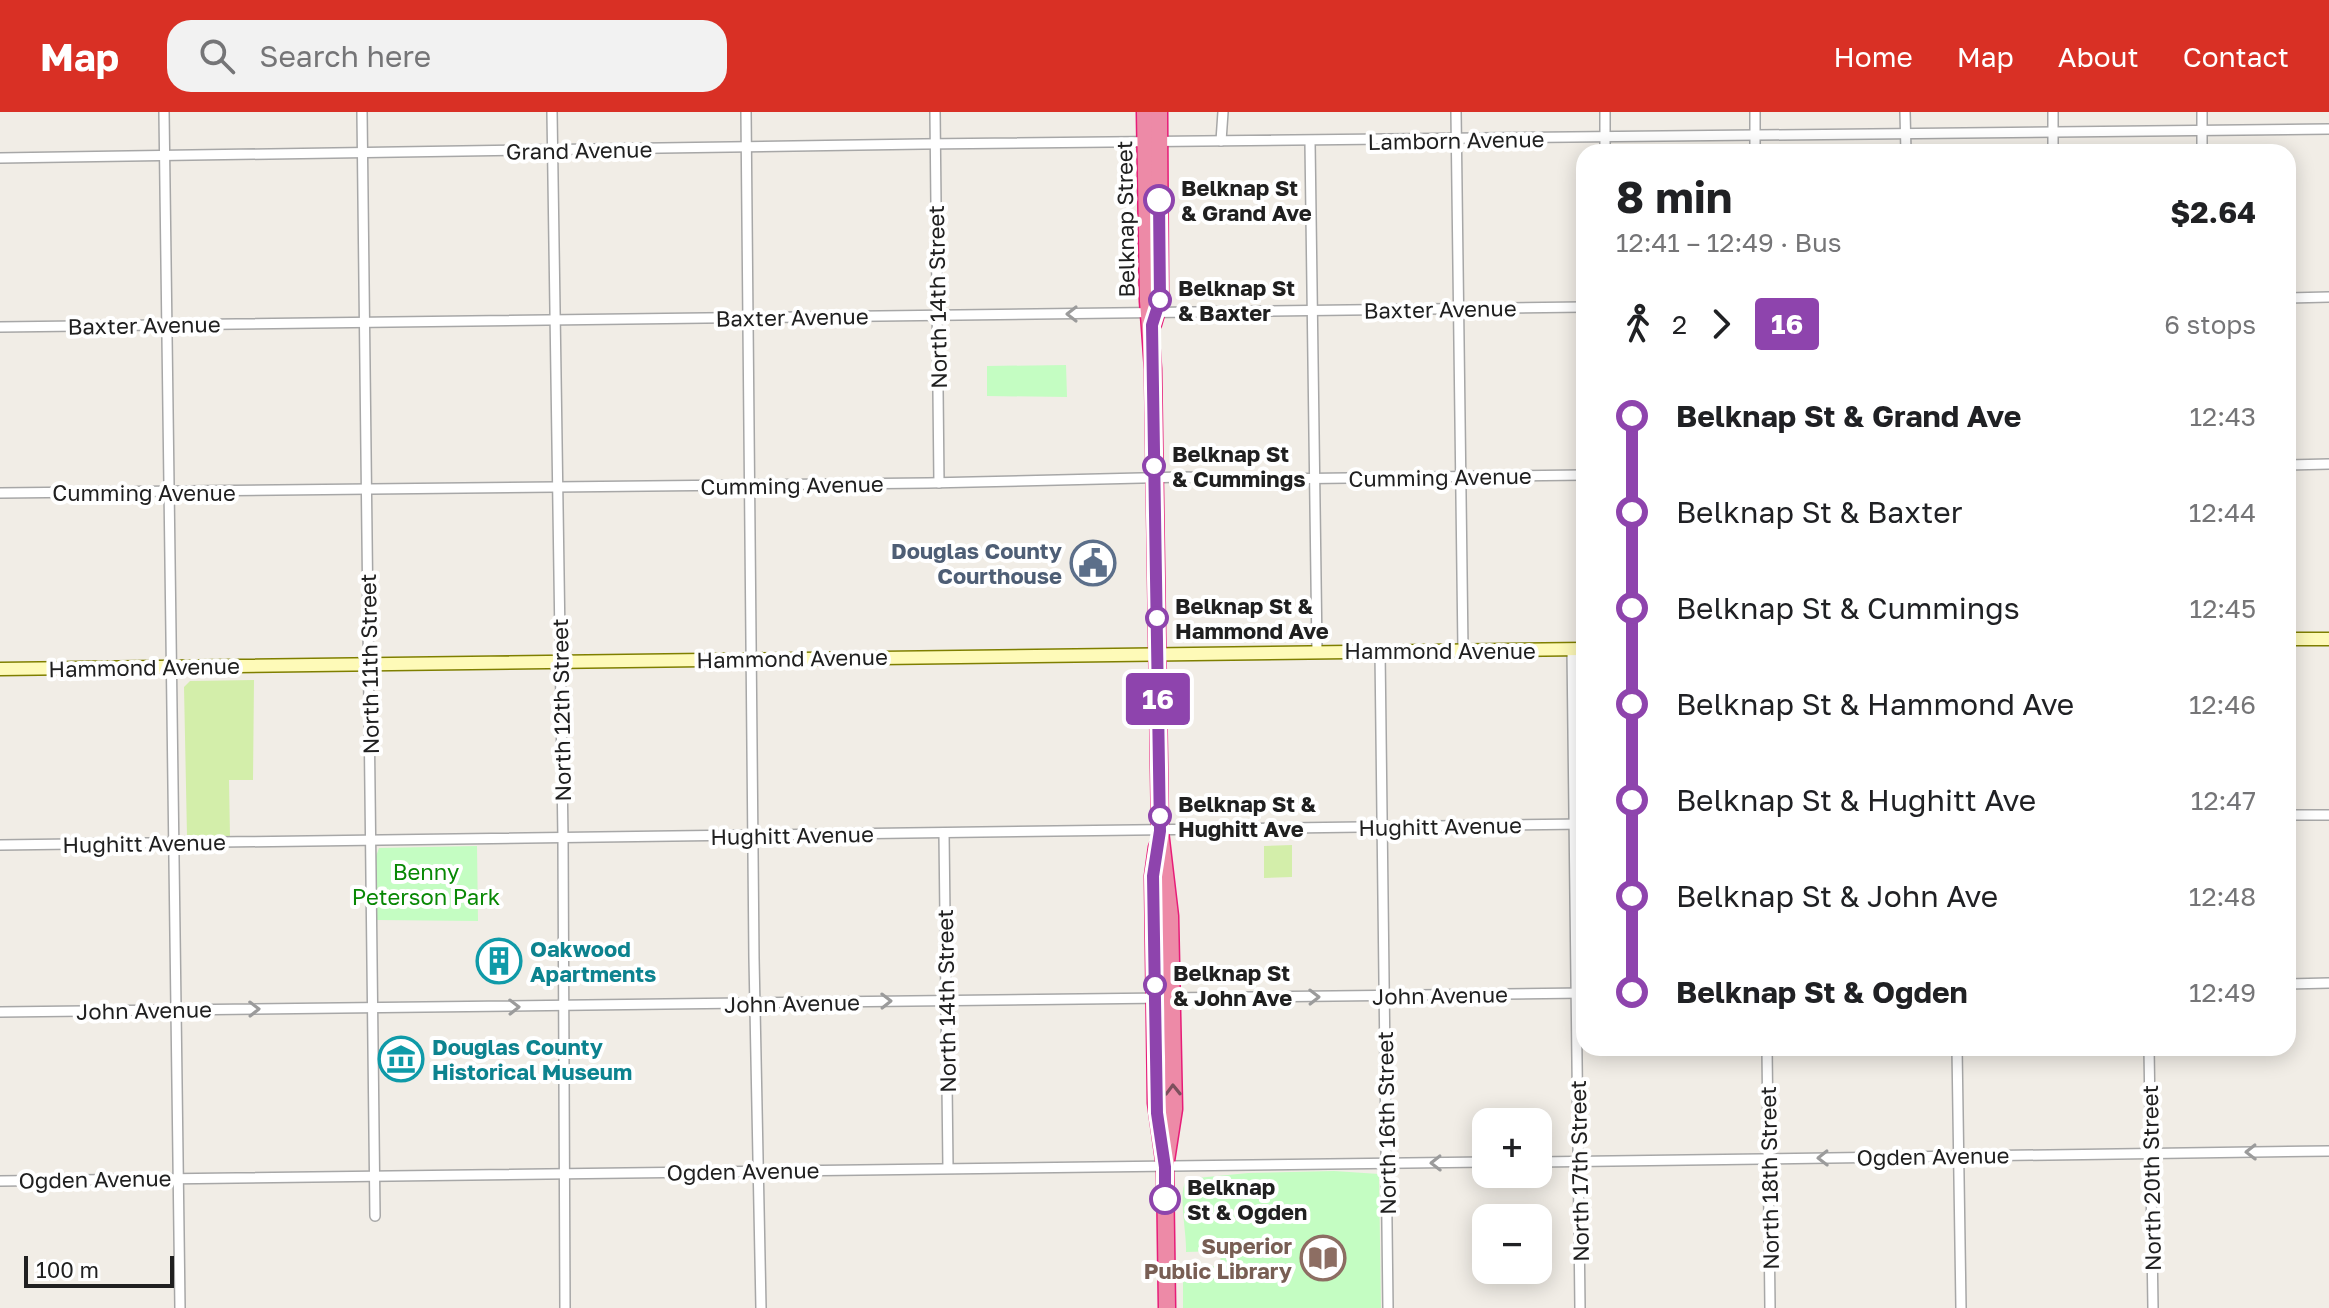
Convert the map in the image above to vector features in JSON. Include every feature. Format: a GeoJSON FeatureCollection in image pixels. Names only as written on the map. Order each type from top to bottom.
{"type":"FeatureCollection","features":[{"type":"Feature","properties":{"kind":"highway","name":"Belknap Street"},"geometry":{"type":"LineString","coordinates":[[1145,112],[1152,142],[1160,300],[1153,317],[1160,831],[1170,907],[1163,999],[1174,1109],[1165,1167],[1167,1308]]}},
{"type":"Feature","properties":{"kind":"highway","name":"Belknap Street"},"geometry":{"type":"LineString","coordinates":[[1152,142],[1159,112]]}},
{"type":"Feature","properties":{"kind":"street"},"geometry":{"type":"LineString","coordinates":[[164,112],[180,1308]]}},
{"type":"Feature","properties":{"kind":"street","name":"North 11th Street"},"geometry":{"type":"LineString","coordinates":[[362,112],[375,1216]]}},
{"type":"Feature","properties":{"kind":"street","name":"North 12th Street"},"geometry":{"type":"LineString","coordinates":[[552,112],[563,838],[565,1308]]}},
{"type":"Feature","properties":{"kind":"street"},"geometry":{"type":"LineString","coordinates":[[746,112],[761,1308]]}},
{"type":"Feature","properties":{"kind":"street","name":"North 14th Street"},"geometry":{"type":"LineString","coordinates":[[935,112],[939,483]]}},
{"type":"Feature","properties":{"kind":"street"},"geometry":{"type":"LineString","coordinates":[[1221,141],[1223,112]]}},
{"type":"Feature","properties":{"kind":"street"},"geometry":{"type":"LineString","coordinates":[[1456,112],[1463,650]]}},
{"type":"Feature","properties":{"kind":"street"},"geometry":{"type":"LineString","coordinates":[[1605,112],[1605,144]]}},
{"type":"Feature","properties":{"kind":"street"},"geometry":{"type":"LineString","coordinates":[[1755,112],[1755,144]]}},
{"type":"Feature","properties":{"kind":"street"},"geometry":{"type":"LineString","coordinates":[[1905,112],[1906,144]]}},
{"type":"Feature","properties":{"kind":"street"},"geometry":{"type":"LineString","coordinates":[[2053,112],[2053,144]]}},
{"type":"Feature","properties":{"kind":"street"},"geometry":{"type":"LineString","coordinates":[[2202,112],[2202,144]]}},
{"type":"Feature","properties":{"kind":"street","name":"Lamborn Avenue"},"geometry":{"type":"LineString","coordinates":[[1152,142],[2329,129]]}},
{"type":"Feature","properties":{"kind":"street","name":"Grand Avenue"},"geometry":{"type":"LineString","coordinates":[[0,158],[1152,142]]}},
{"type":"Feature","properties":{"kind":"street"},"geometry":{"type":"LineString","coordinates":[[1310,142],[1317,651]]}},
{"type":"Feature","properties":{"kind":"street"},"geometry":{"type":"LineString","coordinates":[[2296,298],[2329,297]]}},
{"type":"Feature","properties":{"kind":"street","name":"Baxter Avenue"},"geometry":{"type":"LineString","coordinates":[[0,327],[937,315],[1153,317],[1312,310],[1576,307]]}},
{"type":"Feature","properties":{"kind":"street"},"geometry":{"type":"LineString","coordinates":[[2296,465],[2329,464]]}},
{"type":"Feature","properties":{"kind":"street","name":"Cumming Avenue"},"geometry":{"type":"LineString","coordinates":[[0,493],[1576,475]]}},
{"type":"Feature","properties":{"kind":"street"},"geometry":{"type":"LineString","coordinates":[[2296,639],[2329,639]]}},
{"type":"Feature","properties":{"kind":"street","name":"Hammond Avenue"},"geometry":{"type":"LineString","coordinates":[[0,669],[1576,649]]}},
{"type":"Feature","properties":{"kind":"street","name":"North 16th Street"},"geometry":{"type":"LineString","coordinates":[[1380,651],[1388,1308]]}},
{"type":"Feature","properties":{"kind":"street"},"geometry":{"type":"LineString","coordinates":[[2296,815],[2329,815]]}},
{"type":"Feature","properties":{"kind":"street","name":"Hughitt Avenue"},"geometry":{"type":"LineString","coordinates":[[0,845],[1576,824]]}},
{"type":"Feature","properties":{"kind":"street","name":"North 14th Street"},"geometry":{"type":"LineString","coordinates":[[944,833],[948,1168]]}},
{"type":"Feature","properties":{"kind":"street"},"geometry":{"type":"LineString","coordinates":[[2296,984],[2329,983]]}},
{"type":"Feature","properties":{"kind":"street","name":"John Avenue"},"geometry":{"type":"LineString","coordinates":[[0,1012],[1576,993]]}},
{"type":"Feature","properties":{"kind":"street","name":"North 17th Street"},"geometry":{"type":"LineString","coordinates":[[1580,1056],[1580,1308]]}},
{"type":"Feature","properties":{"kind":"street","name":"North 18th Street"},"geometry":{"type":"LineString","coordinates":[[1767,1056],[1770,1308]]}},
{"type":"Feature","properties":{"kind":"street"},"geometry":{"type":"LineString","coordinates":[[1957,1056],[1961,1308]]}},
{"type":"Feature","properties":{"kind":"street","name":"North 20th Street"},"geometry":{"type":"LineString","coordinates":[[2149,1056],[2153,1308]]}},
{"type":"Feature","properties":{"kind":"street","name":"Ogden Avenue"},"geometry":{"type":"LineString","coordinates":[[1552,1162],[2329,1151]]}},
{"type":"Feature","properties":{"kind":"street","name":"Ogden Avenue"},"geometry":{"type":"LineString","coordinates":[[0,1181],[1472,1162]]}},
{"type":"Feature","properties":{"kind":"green space"},"geometry":{"type":"Polygon","coordinates":[[[1066,365],[1067,397],[987,396],[987,366],[1066,365]]]}},
{"type":"Feature","properties":{"kind":"green space"},"geometry":{"type":"Polygon","coordinates":[[[254,680],[253,780],[229,780],[230,837],[187,836],[184,687],[190,681],[254,680]]]}},
{"type":"Feature","properties":{"kind":"green space"},"geometry":{"type":"Polygon","coordinates":[[[1292,845],[1292,877],[1264,878],[1264,846],[1292,845]]]}},
{"type":"Feature","properties":{"kind":"green space","name":"Benny Peterson Park"},"geometry":{"type":"Polygon","coordinates":[[[477,846],[478,921],[377,920],[375,859],[379,848],[477,846]]]}},
{"type":"Feature","properties":{"kind":"green space"},"geometry":{"type":"Polygon","coordinates":[[[1334,1171],[1379,1174],[1381,1308],[1183,1308],[1183,1267],[1221,1266],[1220,1251],[1186,1252],[1183,1193],[1187,1179],[1248,1173],[1334,1171]]]}},
{"type":"Feature","properties":{"kind":"bus line","name":"16"},"geometry":{"type":"LineString","coordinates":[[1159,200],[1160,300],[1152,325],[1160,831],[1153,876],[1156,1103],[1165,1167],[1165,1199]]}},
{"type":"Feature","properties":{"kind":"place","name":"Belknap St & Grand Ave"},"geometry":{"type":"Point","coordinates":[1159,200]}},
{"type":"Feature","properties":{"kind":"place","name":"Belknap St & Baxter"},"geometry":{"type":"Point","coordinates":[1160,300]}},
{"type":"Feature","properties":{"kind":"place","name":"Belknap St & Cummings"},"geometry":{"type":"Point","coordinates":[1154,466]}},
{"type":"Feature","properties":{"kind":"place","name":"Douglas County Courthouse"},"geometry":{"type":"Point","coordinates":[1093,563]}},
{"type":"Feature","properties":{"kind":"place","name":"Belknap St & Hammond Ave"},"geometry":{"type":"Point","coordinates":[1157,618]}},
{"type":"Feature","properties":{"kind":"place","name":"Belknap St & Hughitt Ave"},"geometry":{"type":"Point","coordinates":[1160,816]}},
{"type":"Feature","properties":{"kind":"place","name":"Oakwood Apartments"},"geometry":{"type":"Point","coordinates":[499,961]}},
{"type":"Feature","properties":{"kind":"place","name":"Belknap St & John Ave"},"geometry":{"type":"Point","coordinates":[1155,985]}},
{"type":"Feature","properties":{"kind":"place","name":"Douglas County Historical Museum"},"geometry":{"type":"Point","coordinates":[401,1059]}},
{"type":"Feature","properties":{"kind":"place","name":"Belknap St & Ogden"},"geometry":{"type":"Point","coordinates":[1165,1199]}},
{"type":"Feature","properties":{"kind":"place","name":"Superior Public Library"},"geometry":{"type":"Point","coordinates":[1323,1258]}}]}
